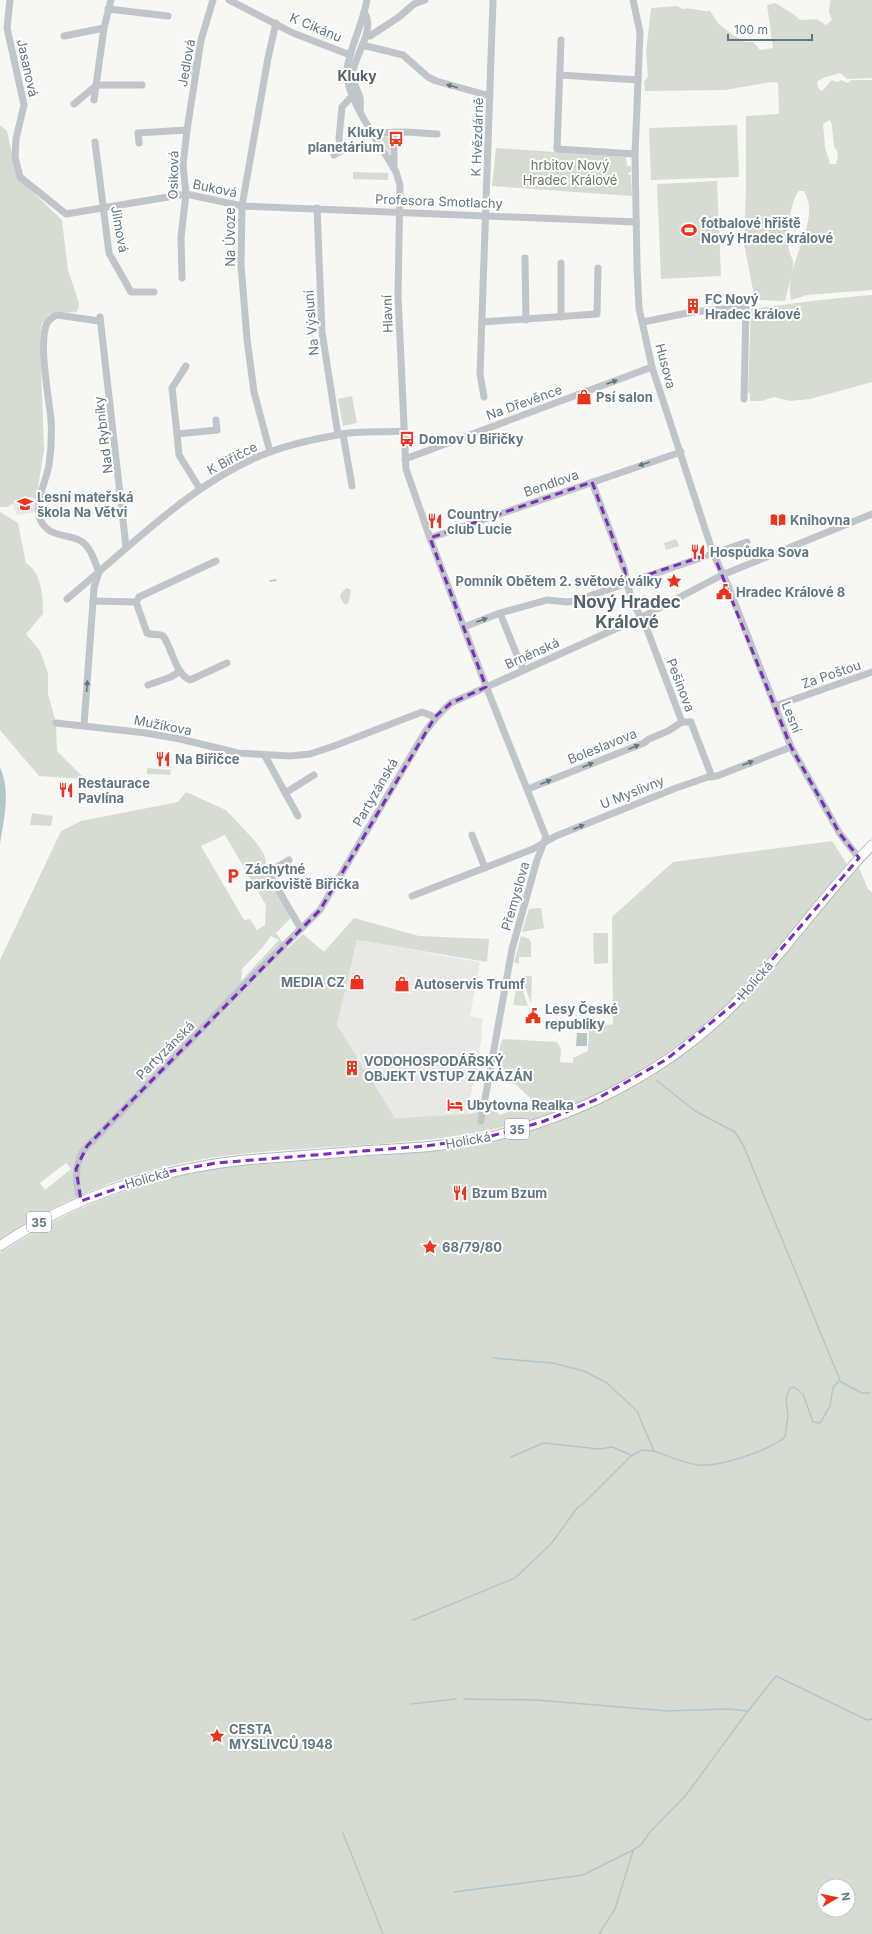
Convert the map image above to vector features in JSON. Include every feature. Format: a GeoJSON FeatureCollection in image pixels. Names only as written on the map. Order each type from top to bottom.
{"type":"FeatureCollection","features":[{"type":"Feature","properties":{"kind":"main road","name":"Holická"},"geometry":{"type":"LineString","coordinates":[[80,1201],[114,1188],[162,1173],[216,1163],[425,1146],[484,1138],[542,1122],[589,1103],[612,1092],[667,1059],[702,1032],[735,1003],[859,858],[872,845]]}},
{"type":"Feature","properties":{"kind":"main road","name":"35"},"geometry":{"type":"LineString","coordinates":[[0,1246],[28,1228],[80,1201]]}},
{"type":"Feature","properties":{"kind":"street","name":"Jasanová"},"geometry":{"type":"LineString","coordinates":[[10,0],[7,28],[24,105],[16,139],[15,157],[20,177],[66,214]]}},
{"type":"Feature","properties":{"kind":"street"},"geometry":{"type":"LineString","coordinates":[[94,100],[104,28],[111,0]]}},
{"type":"Feature","properties":{"kind":"street","name":"Jedlová"},"geometry":{"type":"LineString","coordinates":[[187,130],[201,40],[213,0]]}},
{"type":"Feature","properties":{"kind":"street","name":"K Cikánu"},"geometry":{"type":"LineString","coordinates":[[229,0],[294,33],[350,55]]}},
{"type":"Feature","properties":{"kind":"street","name":"Hlavní"},"geometry":{"type":"LineString","coordinates":[[367,0],[350,55],[346,77],[352,96],[394,168],[400,185],[398,295],[405,459],[409,480],[430,538]]}},
{"type":"Feature","properties":{"kind":"street"},"geometry":{"type":"LineString","coordinates":[[367,36],[370,36],[399,17],[413,2],[425,0]]}},
{"type":"Feature","properties":{"kind":"street","name":"K Hvězdárně"},"geometry":{"type":"LineString","coordinates":[[484,397],[480,374],[493,0]]}},
{"type":"Feature","properties":{"kind":"street","name":"Husova"},"geometry":{"type":"LineString","coordinates":[[633,0],[640,32],[635,154],[636,267],[640,308],[652,367],[713,553],[722,575]]}},
{"type":"Feature","properties":{"kind":"street"},"geometry":{"type":"LineString","coordinates":[[108,9],[168,16]]}},
{"type":"Feature","properties":{"kind":"street","name":"Hlavní"},"geometry":{"type":"LineString","coordinates":[[360,111],[361,100],[353,77],[353,72],[362,45],[367,36],[366,16],[364,12]]}},
{"type":"Feature","properties":{"kind":"street","name":"Na Úvoze"},"geometry":{"type":"LineString","coordinates":[[270,452],[254,392],[247,339],[242,265],[242,206],[276,23]]}},
{"type":"Feature","properties":{"kind":"street"},"geometry":{"type":"LineString","coordinates":[[64,36],[104,28]]}},
{"type":"Feature","properties":{"kind":"street"},"geometry":{"type":"LineString","coordinates":[[561,40],[557,149],[635,154]]}},
{"type":"Feature","properties":{"kind":"street"},"geometry":{"type":"LineString","coordinates":[[362,45],[403,55],[428,77],[436,81],[490,96]]}},
{"type":"Feature","properties":{"kind":"street"},"geometry":{"type":"LineString","coordinates":[[188,74],[189,65],[197,67]]}},
{"type":"Feature","properties":{"kind":"street"},"geometry":{"type":"LineString","coordinates":[[560,75],[638,80]]}},
{"type":"Feature","properties":{"kind":"street"},"geometry":{"type":"LineString","coordinates":[[74,104],[97,85],[142,85]]}},
{"type":"Feature","properties":{"kind":"street"},"geometry":{"type":"LineString","coordinates":[[334,155],[341,151],[339,138],[342,107],[352,96]]}},
{"type":"Feature","properties":{"kind":"street","name":"Osiková"},"geometry":{"type":"LineString","coordinates":[[139,143],[138,133],[187,130],[183,165],[186,194],[182,237],[182,278]]}},
{"type":"Feature","properties":{"kind":"street"},"geometry":{"type":"LineString","coordinates":[[374,133],[394,132],[437,134]]}},
{"type":"Feature","properties":{"kind":"street","name":"Hlavní"},"geometry":{"type":"LineString","coordinates":[[394,132],[394,168]]}},
{"type":"Feature","properties":{"kind":"street","name":"Jilmová"},"geometry":{"type":"LineString","coordinates":[[95,142],[109,253],[131,292],[154,292]]}},
{"type":"Feature","properties":{"kind":"street","name":"Buková"},"geometry":{"type":"LineString","coordinates":[[66,214],[186,194],[242,206]]}},
{"type":"Feature","properties":{"kind":"street","name":"Profesora Smotlachy"},"geometry":{"type":"LineString","coordinates":[[242,206],[636,222]]}},
{"type":"Feature","properties":{"kind":"street","name":"Na Výsluní"},"geometry":{"type":"LineString","coordinates":[[318,208],[322,332],[352,486]]}},
{"type":"Feature","properties":{"kind":"street"},"geometry":{"type":"LineString","coordinates":[[526,258],[526,320]]}},
{"type":"Feature","properties":{"kind":"street"},"geometry":{"type":"LineString","coordinates":[[561,263],[561,317]]}},
{"type":"Feature","properties":{"kind":"street"},"geometry":{"type":"LineString","coordinates":[[482,322],[597,314],[598,268]]}},
{"type":"Feature","properties":{"kind":"street"},"geometry":{"type":"LineString","coordinates":[[643,322],[692,312],[746,308],[744,399]]}},
{"type":"Feature","properties":{"kind":"street","name":"Nad Rybníky"},"geometry":{"type":"LineString","coordinates":[[99,572],[90,552],[82,542],[53,533],[43,524],[39,513],[49,467],[51,436],[51,419],[45,382],[45,342],[47,323],[51,318],[57,315],[100,319],[118,462],[126,547]]}},
{"type":"Feature","properties":{"kind":"street"},"geometry":{"type":"LineString","coordinates":[[186,366],[172,388],[179,455],[200,489]]}},
{"type":"Feature","properties":{"kind":"street","name":"Na Dřevěnce"},"geometry":{"type":"LineString","coordinates":[[405,459],[652,367]]}},
{"type":"Feature","properties":{"kind":"street"},"geometry":{"type":"LineString","coordinates":[[177,434],[217,430],[216,420]]}},
{"type":"Feature","properties":{"kind":"street","name":"K Biřičce"},"geometry":{"type":"LineString","coordinates":[[67,599],[126,547],[200,489],[247,462],[270,452],[341,434],[404,432]]}},
{"type":"Feature","properties":{"kind":"street","name":"Bendlova"},"geometry":{"type":"LineString","coordinates":[[430,538],[681,452]]}},
{"type":"Feature","properties":{"kind":"street","name":"Pešinova"},"geometry":{"type":"LineString","coordinates":[[592,482],[625,571],[626,582],[634,607],[642,617],[682,722],[690,722],[712,777]]}},
{"type":"Feature","properties":{"kind":"street","name":"Brněnská"},"geometry":{"type":"LineString","coordinates":[[487,687],[642,617],[722,575],[872,514]]}},
{"type":"Feature","properties":{"kind":"street","name":"Přemyslova"},"geometry":{"type":"LineString","coordinates":[[430,538],[545,832],[544,844],[537,860],[512,949],[481,1121]]}},
{"type":"Feature","properties":{"kind":"street"},"geometry":{"type":"LineString","coordinates":[[464,627],[500,613],[547,600],[567,602],[747,542]]}},
{"type":"Feature","properties":{"kind":"street"},"geometry":{"type":"LineString","coordinates":[[136,602],[139,597],[216,561]]}},
{"type":"Feature","properties":{"kind":"street"},"geometry":{"type":"LineString","coordinates":[[84,725],[94,588],[99,572]]}},
{"type":"Feature","properties":{"kind":"street","name":"Lesní"},"geometry":{"type":"LineString","coordinates":[[722,575],[727,583],[792,747],[840,834],[859,858]]}},
{"type":"Feature","properties":{"kind":"street"},"geometry":{"type":"LineString","coordinates":[[94,601],[136,602]]}},
{"type":"Feature","properties":{"kind":"street"},"geometry":{"type":"LineString","coordinates":[[136,602],[147,633],[151,635],[159,634],[163,636],[180,671],[185,677],[190,680],[227,663]]}},
{"type":"Feature","properties":{"kind":"street"},"geometry":{"type":"LineString","coordinates":[[500,613],[523,670]]}},
{"type":"Feature","properties":{"kind":"street"},"geometry":{"type":"LineString","coordinates":[[148,685],[171,677],[180,671]]}},
{"type":"Feature","properties":{"kind":"street","name":"Za Poštou"},"geometry":{"type":"LineString","coordinates":[[775,706],[872,672]]}},
{"type":"Feature","properties":{"kind":"street","name":"Partyzánská"},"geometry":{"type":"LineString","coordinates":[[80,1201],[76,1184],[76,1168],[80,1156],[87,1146],[320,910],[435,717],[451,703],[487,687]]}},
{"type":"Feature","properties":{"kind":"street","name":"Mužíkova"},"geometry":{"type":"LineString","coordinates":[[56,723],[146,733],[180,739],[225,751],[265,756],[290,756],[310,754],[422,712],[435,717]]}},
{"type":"Feature","properties":{"kind":"street","name":"Boleslavova"},"geometry":{"type":"LineString","coordinates":[[528,789],[644,743],[649,738],[668,731],[682,722]]}},
{"type":"Feature","properties":{"kind":"street","name":"U Myslivny"},"geometry":{"type":"LineString","coordinates":[[412,896],[544,844],[556,836],[676,788],[712,777],[792,747]]}},
{"type":"Feature","properties":{"kind":"street"},"geometry":{"type":"LineString","coordinates":[[265,756],[298,816]]}},
{"type":"Feature","properties":{"kind":"street"},"geometry":{"type":"LineString","coordinates":[[285,793],[314,775]]}},
{"type":"Feature","properties":{"kind":"street"},"geometry":{"type":"LineString","coordinates":[[472,835],[485,868]]}},
{"type":"Feature","properties":{"kind":"street"},"geometry":{"type":"LineString","coordinates":[[289,860],[272,870],[271,877],[301,929]]}},
{"type":"Feature","properties":{"kind":"highlighted area"},"geometry":{"type":"Polygon","coordinates":[[[592,482],[625,571],[626,582],[713,553],[791,747],[840,834],[859,858],[735,1003],[667,1059],[595,1100],[542,1122],[484,1138],[425,1146],[216,1163],[162,1173],[81,1201],[76,1169],[87,1146],[320,910],[435,717],[451,703],[486,687],[430,538],[592,482]]]}},
{"type":"Feature","properties":{"kind":"shaded area","name":"Lesní mateřská škola Na Větvi"},"geometry":{"type":"Polygon","coordinates":[[[11,500],[36,500],[36,512],[17,515],[11,500]]]}},
{"type":"Feature","properties":{"kind":"shaded area"},"geometry":{"type":"Polygon","coordinates":[[[0,767],[5,786],[6,805],[0,844],[0,767]]]}},
{"type":"Feature","properties":{"kind":"shaded area"},"geometry":{"type":"Polygon","coordinates":[[[357,940],[480,962],[470,1016],[483,1019],[482,1035],[478,1058],[475,1057],[475,1060],[478,1061],[477,1071],[475,1071],[468,1114],[395,1118],[337,1025],[357,940]]]}},
{"type":"Feature","properties":{"kind":"shaded area"},"geometry":{"type":"Polygon","coordinates":[[[577,1033],[587,1033],[587,1046],[576,1046],[577,1033]]]}},
{"type":"Feature","properties":{"kind":"green space"},"geometry":{"type":"Polygon","coordinates":[[[872,0],[872,78],[847,79],[840,73],[823,78],[817,82],[818,88],[822,91],[832,80],[838,82],[841,80],[848,83],[851,80],[872,80],[872,290],[807,295],[791,300],[791,277],[809,218],[808,200],[804,191],[799,191],[793,202],[791,210],[788,243],[793,265],[785,301],[755,300],[744,244],[746,116],[779,114],[778,83],[771,82],[725,90],[645,91],[644,82],[648,77],[646,52],[651,8],[677,6],[683,9],[710,11],[718,23],[733,35],[745,42],[753,42],[760,50],[773,48],[767,5],[775,3],[792,13],[800,20],[816,19],[826,25],[832,20],[829,12],[830,1],[872,0]],[[830,120],[823,124],[825,147],[830,164],[836,164],[838,157],[837,150],[834,147],[832,125],[830,120]]]}},
{"type":"Feature","properties":{"kind":"green space"},"geometry":{"type":"Polygon","coordinates":[[[0,125],[7,131],[17,177],[62,220],[68,270],[79,303],[78,310],[76,312],[50,314],[42,323],[40,339],[44,450],[36,500],[31,497],[17,500],[8,507],[0,507],[0,125]]]}},
{"type":"Feature","properties":{"kind":"green space"},"geometry":{"type":"Polygon","coordinates":[[[737,125],[739,177],[651,180],[649,128],[737,125]]]}},
{"type":"Feature","properties":{"kind":"green space"},"geometry":{"type":"Polygon","coordinates":[[[385,136],[389,137],[390,154],[381,139],[385,136]]]}},
{"type":"Feature","properties":{"kind":"green space","name":"hrbitov Nový Hradec Králové"},"geometry":{"type":"Polygon","coordinates":[[[496,148],[626,157],[627,166],[631,166],[631,172],[628,173],[631,175],[632,196],[492,186],[496,148]]]}},
{"type":"Feature","properties":{"kind":"green space"},"geometry":{"type":"Polygon","coordinates":[[[353,172],[388,173],[388,180],[353,179],[353,172]]]}},
{"type":"Feature","properties":{"kind":"green space","name":"fotbalové hřiště Nový Hradec králové"},"geometry":{"type":"Polygon","coordinates":[[[717,181],[721,276],[661,279],[657,184],[717,181]]]}},
{"type":"Feature","properties":{"kind":"green space"},"geometry":{"type":"Polygon","coordinates":[[[872,295],[872,382],[810,399],[790,401],[774,397],[762,401],[750,401],[750,394],[748,392],[751,309],[872,295]]]}},
{"type":"Feature","properties":{"kind":"green space"},"geometry":{"type":"Polygon","coordinates":[[[352,396],[357,423],[343,426],[338,399],[352,396]]]}},
{"type":"Feature","properties":{"kind":"green space"},"geometry":{"type":"Polygon","coordinates":[[[0,512],[18,523],[26,563],[35,573],[40,586],[43,600],[43,614],[26,634],[40,651],[48,673],[48,694],[56,723],[57,751],[85,779],[39,776],[0,730],[0,512]]]}},
{"type":"Feature","properties":{"kind":"green space"},"geometry":{"type":"Polygon","coordinates":[[[676,539],[679,546],[666,550],[664,543],[676,539]]]}},
{"type":"Feature","properties":{"kind":"green space"},"geometry":{"type":"Polygon","coordinates":[[[347,588],[351,590],[349,602],[346,605],[340,596],[347,588]]]}},
{"type":"Feature","properties":{"kind":"green space"},"geometry":{"type":"Polygon","coordinates":[[[147,768],[171,770],[170,775],[147,774],[147,768]]]}},
{"type":"Feature","properties":{"kind":"green space"},"geometry":{"type":"Polygon","coordinates":[[[186,792],[226,810],[255,841],[264,854],[269,876],[293,916],[276,933],[287,949],[303,934],[324,952],[354,918],[419,936],[489,939],[487,962],[357,940],[337,1025],[395,1118],[468,1114],[493,1109],[500,1115],[534,1102],[500,1069],[496,1068],[503,1039],[557,1042],[561,1049],[560,1062],[573,1063],[573,1058],[588,1051],[589,1029],[613,1024],[612,917],[673,862],[832,841],[847,864],[755,974],[727,1005],[696,1032],[662,1056],[609,1088],[561,1109],[513,1125],[465,1135],[416,1141],[216,1157],[159,1168],[131,1176],[76,1197],[24,1224],[0,1240],[0,960],[61,831],[81,821],[178,802],[186,792]],[[225,835],[201,846],[244,920],[250,919],[257,930],[265,925],[266,905],[225,835]],[[271,936],[263,947],[242,969],[241,981],[279,940],[271,936]],[[66,1163],[40,1183],[45,1190],[71,1169],[66,1163]]]}},
{"type":"Feature","properties":{"kind":"green space"},"geometry":{"type":"Polygon","coordinates":[[[32,813],[53,816],[51,826],[30,825],[32,813]]]}},
{"type":"Feature","properties":{"kind":"green space"},"geometry":{"type":"Polygon","coordinates":[[[859,868],[868,889],[872,892],[872,1934],[0,1934],[0,1253],[58,1219],[88,1205],[148,1184],[180,1176],[246,1165],[425,1152],[485,1143],[543,1127],[597,1105],[670,1064],[690,1049],[738,1007],[852,874],[859,868]]]}},
{"type":"Feature","properties":{"kind":"green space"},"geometry":{"type":"Polygon","coordinates":[[[541,908],[544,928],[522,932],[529,909],[541,908]]]}},
{"type":"Feature","properties":{"kind":"green space"},"geometry":{"type":"Polygon","coordinates":[[[593,933],[608,933],[608,963],[594,964],[593,933]]]}},
{"type":"Feature","properties":{"kind":"green space"},"geometry":{"type":"Polygon","coordinates":[[[521,936],[529,939],[531,942],[531,957],[519,957],[519,964],[514,962],[521,936]]]}},
{"type":"Feature","properties":{"kind":"green space"},"geometry":{"type":"Polygon","coordinates":[[[521,976],[532,976],[531,1003],[521,976]]]}},
{"type":"Feature","properties":{"kind":"green space"},"geometry":{"type":"Polygon","coordinates":[[[518,977],[528,1006],[513,1005],[518,977]]]}},
{"type":"Feature","properties":{"kind":"waterway"},"geometry":{"type":"LineString","coordinates":[[270,581],[276,580]]}},
{"type":"Feature","properties":{"kind":"waterway"},"geometry":{"type":"LineString","coordinates":[[656,1080],[695,1111],[735,1132],[744,1147],[840,1380]]}},
{"type":"Feature","properties":{"kind":"waterway"},"geometry":{"type":"LineString","coordinates":[[493,1358],[553,1363],[584,1371],[607,1383],[637,1411],[654,1451],[681,1461],[698,1465],[731,1461],[756,1453],[785,1437],[788,1416],[786,1398],[790,1388],[794,1387],[803,1394],[813,1422],[820,1423],[830,1406],[833,1387],[838,1382]]}},
{"type":"Feature","properties":{"kind":"waterway"},"geometry":{"type":"LineString","coordinates":[[839,1381],[862,1393],[870,1393]]}},
{"type":"Feature","properties":{"kind":"waterway"},"geometry":{"type":"LineString","coordinates":[[511,1457],[543,1443],[599,1449],[612,1447],[631,1455]]}},
{"type":"Feature","properties":{"kind":"waterway"},"geometry":{"type":"LineString","coordinates":[[413,1620],[515,1578],[551,1544],[577,1508],[584,1503],[631,1456],[642,1450],[654,1451]]}},
{"type":"Feature","properties":{"kind":"waterway"},"geometry":{"type":"LineString","coordinates":[[464,1699],[537,1700],[667,1711],[728,1709],[748,1711],[776,1676],[867,1720],[872,1719]]}},
{"type":"Feature","properties":{"kind":"waterway"},"geometry":{"type":"LineString","coordinates":[[411,1704],[456,1699]]}},
{"type":"Feature","properties":{"kind":"waterway"},"geometry":{"type":"LineString","coordinates":[[454,1892],[583,1875],[633,1850],[641,1845],[650,1832],[686,1795],[748,1711]]}},
{"type":"Feature","properties":{"kind":"waterway"},"geometry":{"type":"LineString","coordinates":[[343,1833],[383,1934]]}},
{"type":"Feature","properties":{"kind":"waterway"},"geometry":{"type":"LineString","coordinates":[[599,1934],[615,1909],[633,1851]]}},
{"type":"Feature","properties":{"kind":"place","name":"Kluky planetárium"},"geometry":{"type":"Point","coordinates":[396,139]}},
{"type":"Feature","properties":{"kind":"place","name":"fotbalové hřiště Nový Hradec králové"},"geometry":{"type":"Point","coordinates":[689,230]}},
{"type":"Feature","properties":{"kind":"place","name":"FC Nový Hradec králové"},"geometry":{"type":"Point","coordinates":[693,306]}},
{"type":"Feature","properties":{"kind":"place","name":"Psí salon"},"geometry":{"type":"Point","coordinates":[584,397]}},
{"type":"Feature","properties":{"kind":"place","name":"Domov U Biřičky"},"geometry":{"type":"Point","coordinates":[407,439]}},
{"type":"Feature","properties":{"kind":"place","name":"Lesní mateřská škola Na Větvi"},"geometry":{"type":"Point","coordinates":[25,504]}},
{"type":"Feature","properties":{"kind":"place","name":"Knihovna"},"geometry":{"type":"Point","coordinates":[778,520]}},
{"type":"Feature","properties":{"kind":"place","name":"Country club Lucie"},"geometry":{"type":"Point","coordinates":[435,521]}},
{"type":"Feature","properties":{"kind":"place","name":"Hospůdka Sova"},"geometry":{"type":"Point","coordinates":[698,552]}},
{"type":"Feature","properties":{"kind":"place","name":"Pomník Obětem 2. světové války"},"geometry":{"type":"Point","coordinates":[674,581]}},
{"type":"Feature","properties":{"kind":"place","name":"Hradec Králové 8"},"geometry":{"type":"Point","coordinates":[724,592]}},
{"type":"Feature","properties":{"kind":"place","name":"Na Biřičce"},"geometry":{"type":"Point","coordinates":[163,759]}},
{"type":"Feature","properties":{"kind":"place","name":"Restaurace Pavlína"},"geometry":{"type":"Point","coordinates":[66,790]}},
{"type":"Feature","properties":{"kind":"place","name":"Záchytné parkoviště Biřička"},"geometry":{"type":"Point","coordinates":[233,876]}},
{"type":"Feature","properties":{"kind":"place","name":"MEDIA CZ"},"geometry":{"type":"Point","coordinates":[357,982]}},
{"type":"Feature","properties":{"kind":"place","name":"Autoservis Trumf"},"geometry":{"type":"Point","coordinates":[402,984]}},
{"type":"Feature","properties":{"kind":"place","name":"Lesy České republiky"},"geometry":{"type":"Point","coordinates":[533,1016]}},
{"type":"Feature","properties":{"kind":"place","name":"VODOHOSPODÁŘSKÝ OBJEKT VSTUP ZAKÁZÁN"},"geometry":{"type":"Point","coordinates":[352,1068]}},
{"type":"Feature","properties":{"kind":"place","name":"Ubytovna Realka"},"geometry":{"type":"Point","coordinates":[455,1105]}},
{"type":"Feature","properties":{"kind":"place","name":"Bzum Bzum"},"geometry":{"type":"Point","coordinates":[460,1193]}},
{"type":"Feature","properties":{"kind":"place","name":"68/79/80"},"geometry":{"type":"Point","coordinates":[430,1247]}},
{"type":"Feature","properties":{"kind":"place","name":"CESTA MYSLIVCŮ 1948"},"geometry":{"type":"Point","coordinates":[217,1736]}},
{"type":"Feature","properties":{"kind":"district","name":"Kluky"},"geometry":{"type":"Point","coordinates":[357,75]}},
{"type":"Feature","properties":{"kind":"district","name":"Nový Hradec Králové"},"geometry":{"type":"Point","coordinates":[627,612]}}]}
